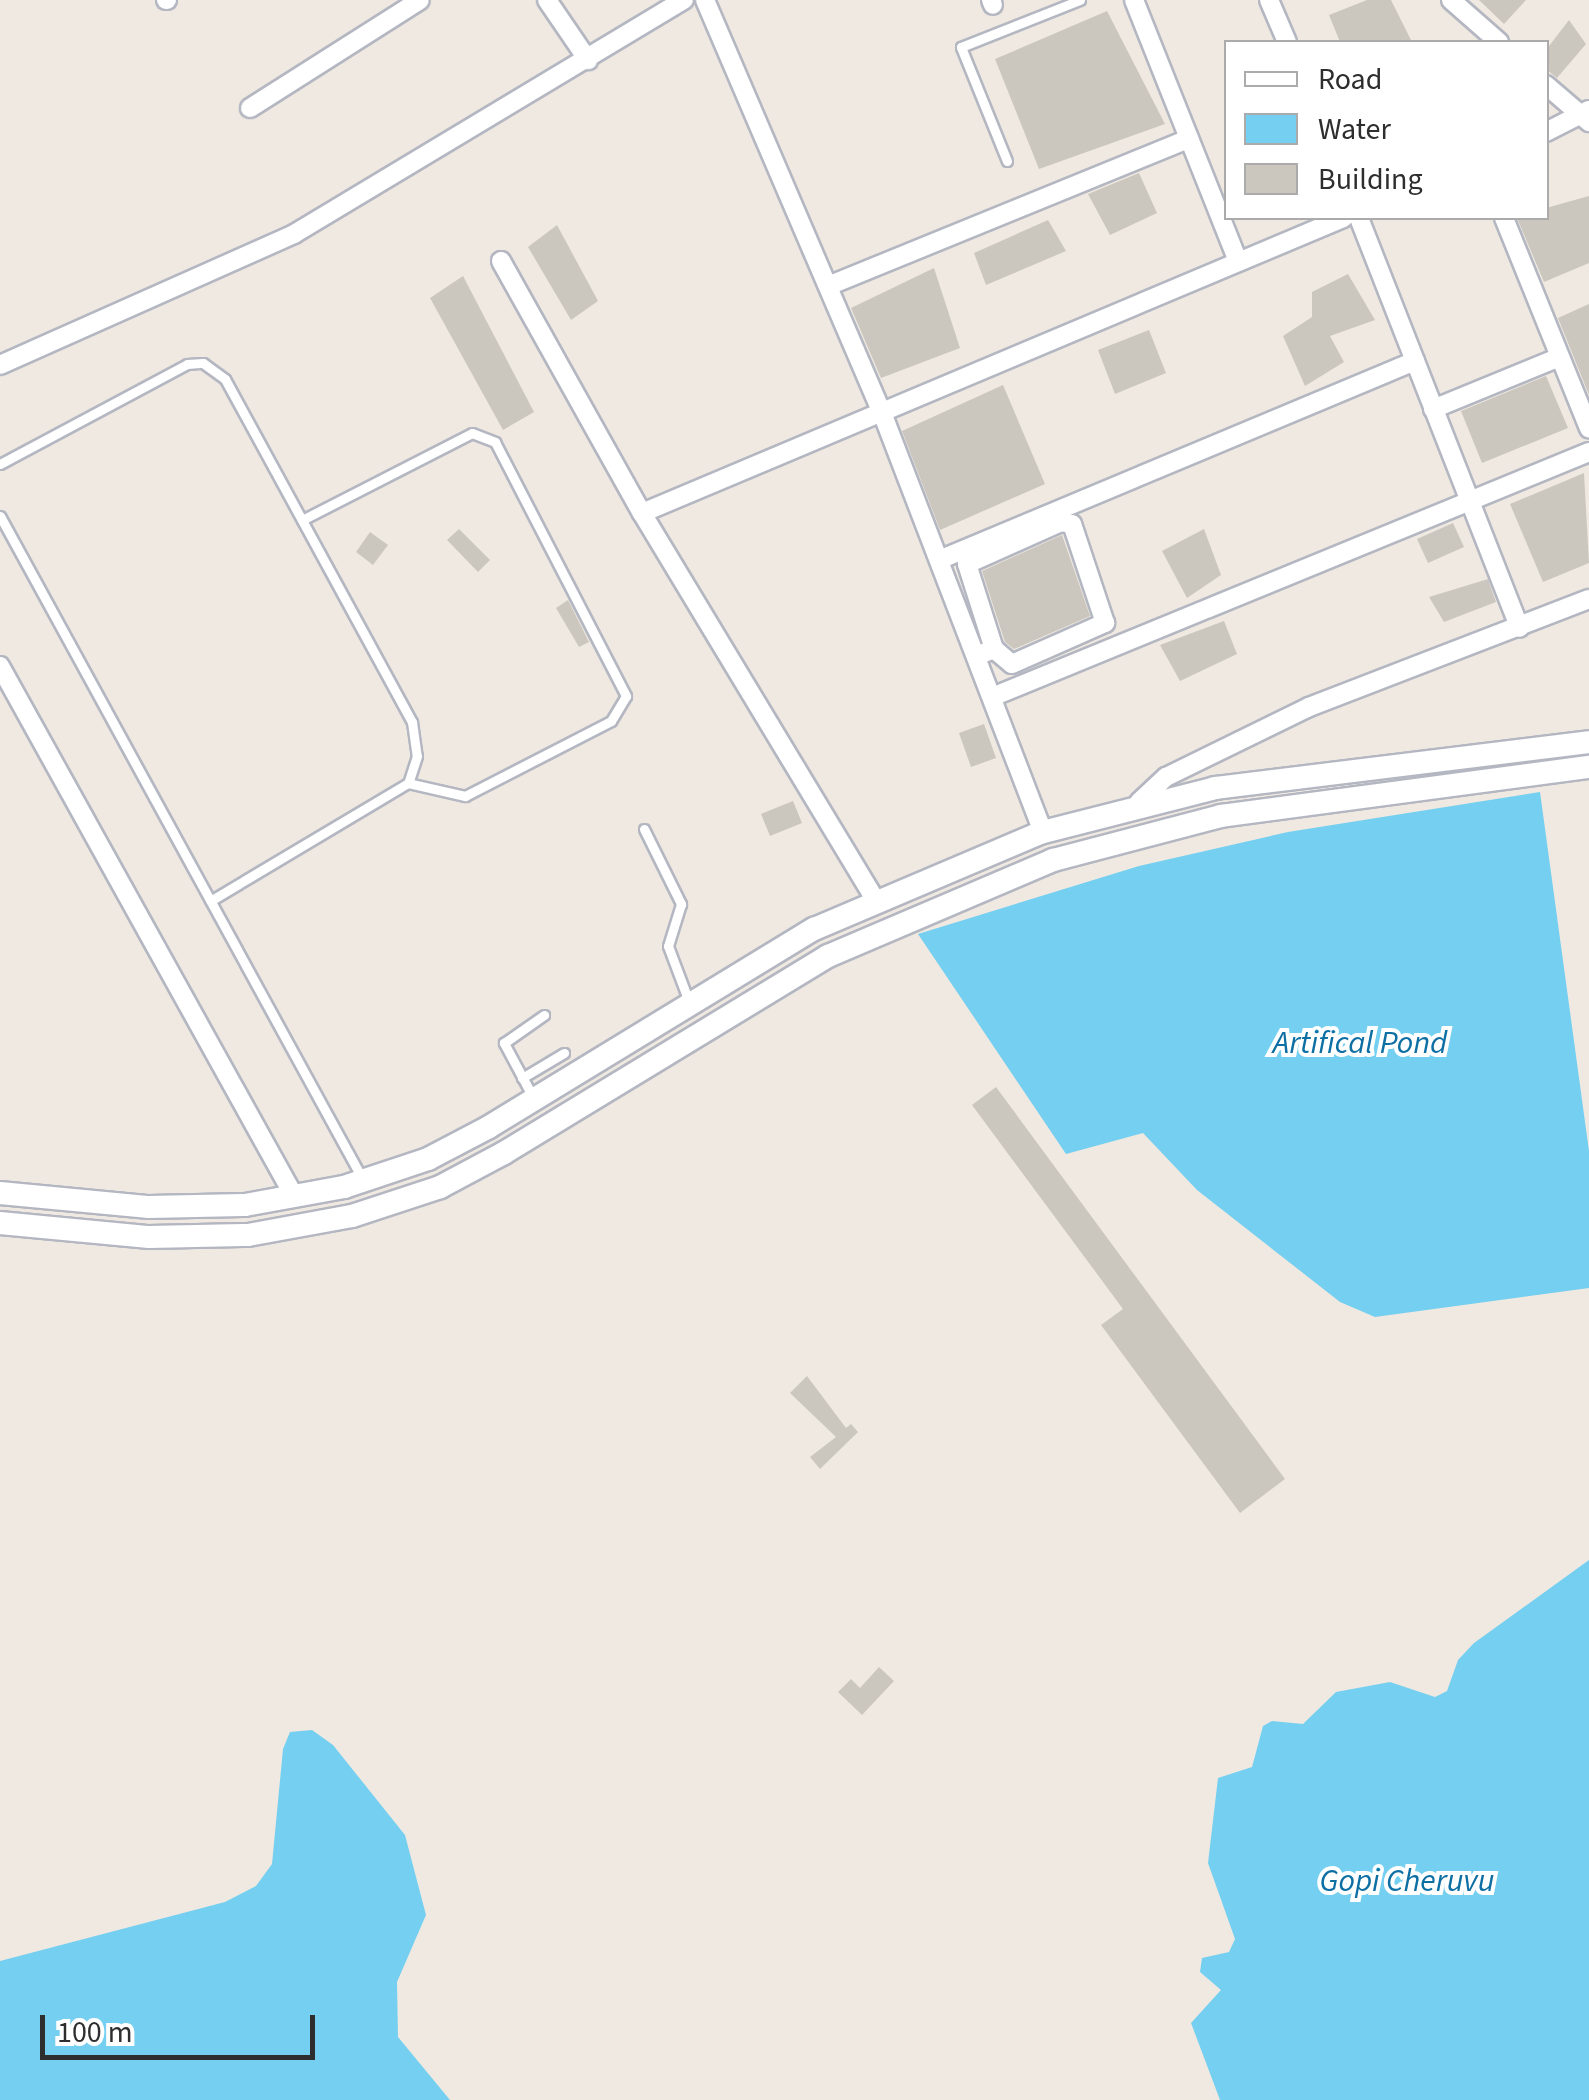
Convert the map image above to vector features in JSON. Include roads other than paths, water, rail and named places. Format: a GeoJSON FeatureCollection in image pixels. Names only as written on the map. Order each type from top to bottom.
{"type":"FeatureCollection","features":[{"type":"Feature","properties":{"kind":"street"},"geometry":{"type":"LineString","coordinates":[[250,108],[420,0]]}},
{"type":"Feature","properties":{"kind":"street"},"geometry":{"type":"LineString","coordinates":[[547,0],[588,60]]}},
{"type":"Feature","properties":{"kind":"street"},"geometry":{"type":"LineString","coordinates":[[0,365],[294,234],[684,0]]}},
{"type":"Feature","properties":{"kind":"street"},"geometry":{"type":"LineString","coordinates":[[705,0],[881,410],[954,599],[985,652],[1012,664],[1105,624],[1072,524],[1061,522],[970,560],[966,569],[974,590],[985,652],[992,696],[1043,832]]}},
{"type":"Feature","properties":{"kind":"street"},"geometry":{"type":"LineString","coordinates":[[1134,0],[1238,262]]}},
{"type":"Feature","properties":{"kind":"street"},"geometry":{"type":"LineString","coordinates":[[1269,0],[1286,40]]}},
{"type":"Feature","properties":{"kind":"street"},"geometry":{"type":"LineString","coordinates":[[1451,0],[1497,40]]}},
{"type":"Feature","properties":{"kind":"street"},"geometry":{"type":"LineString","coordinates":[[1549,86],[1587,116]]}},
{"type":"Feature","properties":{"kind":"street"},"geometry":{"type":"LineString","coordinates":[[1549,131],[1587,116]]}},
{"type":"Feature","properties":{"kind":"street"},"geometry":{"type":"LineString","coordinates":[[828,286],[1190,140]]}},
{"type":"Feature","properties":{"kind":"street"},"geometry":{"type":"LineString","coordinates":[[642,513],[1337,220]]}},
{"type":"Feature","properties":{"kind":"street"},"geometry":{"type":"LineString","coordinates":[[1360,220],[1466,499],[1520,628]]}},
{"type":"Feature","properties":{"kind":"street"},"geometry":{"type":"LineString","coordinates":[[1505,220],[1589,428]]}},
{"type":"Feature","properties":{"kind":"street"},"geometry":{"type":"LineString","coordinates":[[501,261],[642,513],[876,901]]}},
{"type":"Feature","properties":{"kind":"street"},"geometry":{"type":"LineString","coordinates":[[1433,409],[1560,357]]}},
{"type":"Feature","properties":{"kind":"street"},"geometry":{"type":"LineString","coordinates":[[939,560],[1415,361]]}},
{"type":"Feature","properties":{"kind":"street"},"geometry":{"type":"LineString","coordinates":[[992,696],[1466,499],[1589,452]]}},
{"type":"Feature","properties":{"kind":"street"},"geometry":{"type":"LineString","coordinates":[[954,599],[974,590]]}},
{"type":"Feature","properties":{"kind":"street"},"geometry":{"type":"LineString","coordinates":[[1139,802],[1166,777],[1309,707],[1589,599]]}},
{"type":"Feature","properties":{"kind":"street"},"geometry":{"type":"LineString","coordinates":[[0,666],[294,1196]]}},
{"type":"Feature","properties":{"kind":"street"},"geometry":{"type":"LineString","coordinates":[[0,1193],[150,1207],[244,1205],[363,1180],[428,1159],[528,1089],[876,901],[1043,832],[1139,802],[1589,742]]}},
{"type":"Feature","properties":{"kind":"street"},"geometry":{"type":"LineString","coordinates":[[0,1223],[148,1237],[248,1235],[377,1208],[440,1186],[504,1153],[828,956],[1053,860],[1147,831],[1269,808],[1589,768]]}},
{"type":"Feature","properties":{"kind":"street"},"geometry":{"type":"LineString","coordinates":[[1139,802],[1147,831]]}},
{"type":"Feature","properties":{"kind":"street"},"geometry":{"type":"LineString","coordinates":[[363,1180],[377,1208]]}},
{"type":"Feature","properties":{"kind":"lane"},"geometry":{"type":"LineString","coordinates":[[1008,161],[961,47],[1080,0]]}},
{"type":"Feature","properties":{"kind":"lane"},"geometry":{"type":"LineString","coordinates":[[0,464],[187,364],[203,363],[225,379],[412,722],[417,756],[408,782],[210,902]]}},
{"type":"Feature","properties":{"kind":"lane"},"geometry":{"type":"LineString","coordinates":[[302,520],[472,433],[496,442],[626,696],[611,721],[465,796],[408,782]]}},
{"type":"Feature","properties":{"kind":"lane"},"geometry":{"type":"LineString","coordinates":[[0,516],[363,1180]]}},
{"type":"Feature","properties":{"kind":"lane"},"geometry":{"type":"LineString","coordinates":[[644,829],[680,904],[668,946],[689,1002]]}},
{"type":"Feature","properties":{"kind":"lane"},"geometry":{"type":"LineString","coordinates":[[544,1015],[504,1044],[528,1089],[564,1054]]}},
{"type":"Feature","properties":{"kind":"water","name":"Artifical Pond"},"geometry":{"type":"Polygon","coordinates":[[[1540,792],[1589,1151],[1589,1288],[1375,1317],[1340,1302],[1197,1190],[1143,1133],[1066,1154],[918,934],[1139,866],[1288,832],[1540,792]]]}},
{"type":"Feature","properties":{"kind":"water","name":"Gopi Cheruvu"},"geometry":{"type":"Polygon","coordinates":[[[1589,1560],[1589,2100],[1220,2100],[1191,2023],[1221,1990],[1200,1972],[1202,1958],[1229,1952],[1235,1939],[1208,1863],[1218,1778],[1252,1767],[1263,1726],[1272,1721],[1303,1724],[1336,1692],[1390,1682],[1435,1697],[1447,1691],[1458,1660],[1474,1643],[1589,1560]]]}},
{"type":"Feature","properties":{"kind":"water"},"geometry":{"type":"Polygon","coordinates":[[[312,1730],[333,1745],[405,1835],[426,1915],[397,1982],[398,2037],[450,2100],[0,2100],[0,1961],[225,1902],[256,1886],[272,1864],[283,1749],[290,1732],[312,1730]]]}}]}
